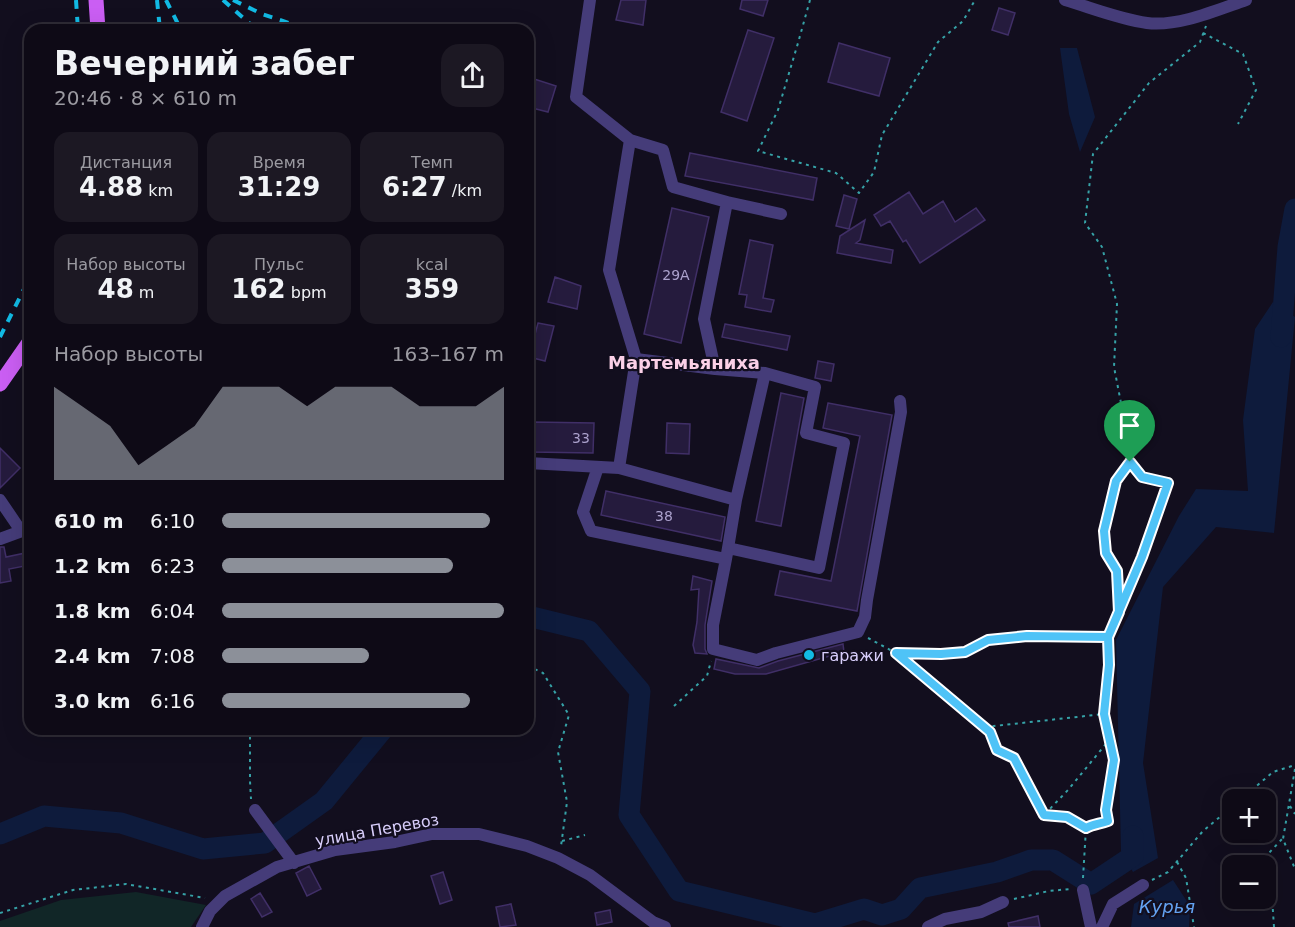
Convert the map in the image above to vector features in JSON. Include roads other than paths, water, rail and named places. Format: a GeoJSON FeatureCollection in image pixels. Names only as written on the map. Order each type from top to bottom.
{"type":"FeatureCollection","features":[{"type":"Feature","properties":{"kind":"main road"},"geometry":{"type":"LineString","coordinates":[[96,0],[98,24]]}},
{"type":"Feature","properties":{"kind":"main road"},"geometry":{"type":"LineString","coordinates":[[0,384],[24,350]]}},
{"type":"Feature","properties":{"kind":"street"},"geometry":{"type":"LineString","coordinates":[[590,0],[576,97],[630,140],[663,150],[673,187],[781,214]]}},
{"type":"Feature","properties":{"kind":"street"},"geometry":{"type":"LineString","coordinates":[[1065,0],[1148,23],[1183,21],[1246,0]]}},
{"type":"Feature","properties":{"kind":"street"},"geometry":{"type":"LineString","coordinates":[[619,468],[636,359],[609,270],[630,140]]}},
{"type":"Feature","properties":{"kind":"street"},"geometry":{"type":"LineString","coordinates":[[715,369],[704,320],[727,202]]}},
{"type":"Feature","properties":{"kind":"street"},"geometry":{"type":"LineString","coordinates":[[598,467],[583,512],[591,531],[819,568],[844,443],[806,433],[815,387],[765,373],[636,359]]}},
{"type":"Feature","properties":{"kind":"street"},"geometry":{"type":"LineString","coordinates":[[765,373],[736,500],[714,625],[713,649],[757,660],[858,632],[865,617],[901,412],[900,401]]}},
{"type":"Feature","properties":{"kind":"street"},"geometry":{"type":"LineString","coordinates":[[534,463],[619,468],[736,500]]}},
{"type":"Feature","properties":{"kind":"street"},"geometry":{"type":"LineString","coordinates":[[0,500],[24,527]]}},
{"type":"Feature","properties":{"kind":"street"},"geometry":{"type":"LineString","coordinates":[[0,539],[24,530]]}},
{"type":"Feature","properties":{"kind":"street"},"geometry":{"type":"LineString","coordinates":[[255,810],[291,859]]}},
{"type":"Feature","properties":{"kind":"street","name":"улица Перевоз"},"geometry":{"type":"LineString","coordinates":[[202,927],[210,911],[225,896],[291,859],[432,834],[479,834],[527,846],[558,858],[590,875],[653,922],[665,927]]}},
{"type":"Feature","properties":{"kind":"street"},"geometry":{"type":"LineString","coordinates":[[1102,927],[1113,904],[1143,885]]}},
{"type":"Feature","properties":{"kind":"street"},"geometry":{"type":"LineString","coordinates":[[1083,887],[1091,927]]}},
{"type":"Feature","properties":{"kind":"street"},"geometry":{"type":"LineString","coordinates":[[928,927],[945,919],[981,912],[994,904],[1003,902]]}},
{"type":"Feature","properties":{"kind":"water"},"geometry":{"type":"Polygon","coordinates":[[[1060,48],[1077,48],[1095,117],[1080,152],[1069,114],[1060,48]]]}},
{"type":"Feature","properties":{"kind":"water"},"geometry":{"type":"Polygon","coordinates":[[[1273,302],[1295,317],[1274,533],[1216,527],[1163,587],[1143,763],[1158,858],[1133,872],[1121,851],[1116,640],[1179,516],[1196,489],[1248,491],[1243,420],[1255,329],[1273,302]]]}},
{"type":"Feature","properties":{"kind":"water","name":"Курья"},"geometry":{"type":"Polygon","coordinates":[[[1173,880],[1190,906],[1189,927],[1131,927],[1134,904],[1173,880]]]}},
{"type":"Feature","properties":{"kind":"waterway"},"geometry":{"type":"LineString","coordinates":[[1281,337],[1288,247],[1295,209]]}},
{"type":"Feature","properties":{"kind":"waterway"},"geometry":{"type":"LineString","coordinates":[[534,617],[589,631],[640,691],[629,815],[679,891],[815,924],[864,909],[882,915],[901,909],[920,888],[997,872],[1031,860],[1053,860],[1091,884],[1133,856],[1133,836]]}},
{"type":"Feature","properties":{"kind":"waterway"},"geometry":{"type":"LineString","coordinates":[[0,834],[44,816],[121,823],[203,849],[265,843],[324,801],[378,735]]}},
{"type":"Feature","properties":{"kind":"railway"},"geometry":{"type":"LineString","coordinates":[[76,0],[78,24]]}},
{"type":"Feature","properties":{"kind":"railway"},"geometry":{"type":"LineString","coordinates":[[157,0],[159,24]]}},
{"type":"Feature","properties":{"kind":"railway"},"geometry":{"type":"LineString","coordinates":[[166,0],[178,24]]}},
{"type":"Feature","properties":{"kind":"railway"},"geometry":{"type":"LineString","coordinates":[[223,0],[250,24]]}},
{"type":"Feature","properties":{"kind":"railway"},"geometry":{"type":"LineString","coordinates":[[233,0],[262,14],[292,24]]}},
{"type":"Feature","properties":{"kind":"railway"},"geometry":{"type":"LineString","coordinates":[[0,337],[24,289]]}},
{"type":"Feature","properties":{"kind":"place","name":"гаражи"},"geometry":{"type":"Point","coordinates":[809,655]}},
{"type":"Feature","properties":{"kind":"district","name":"Мартемьяниха"},"geometry":{"type":"Point","coordinates":[684,362]}}]}
